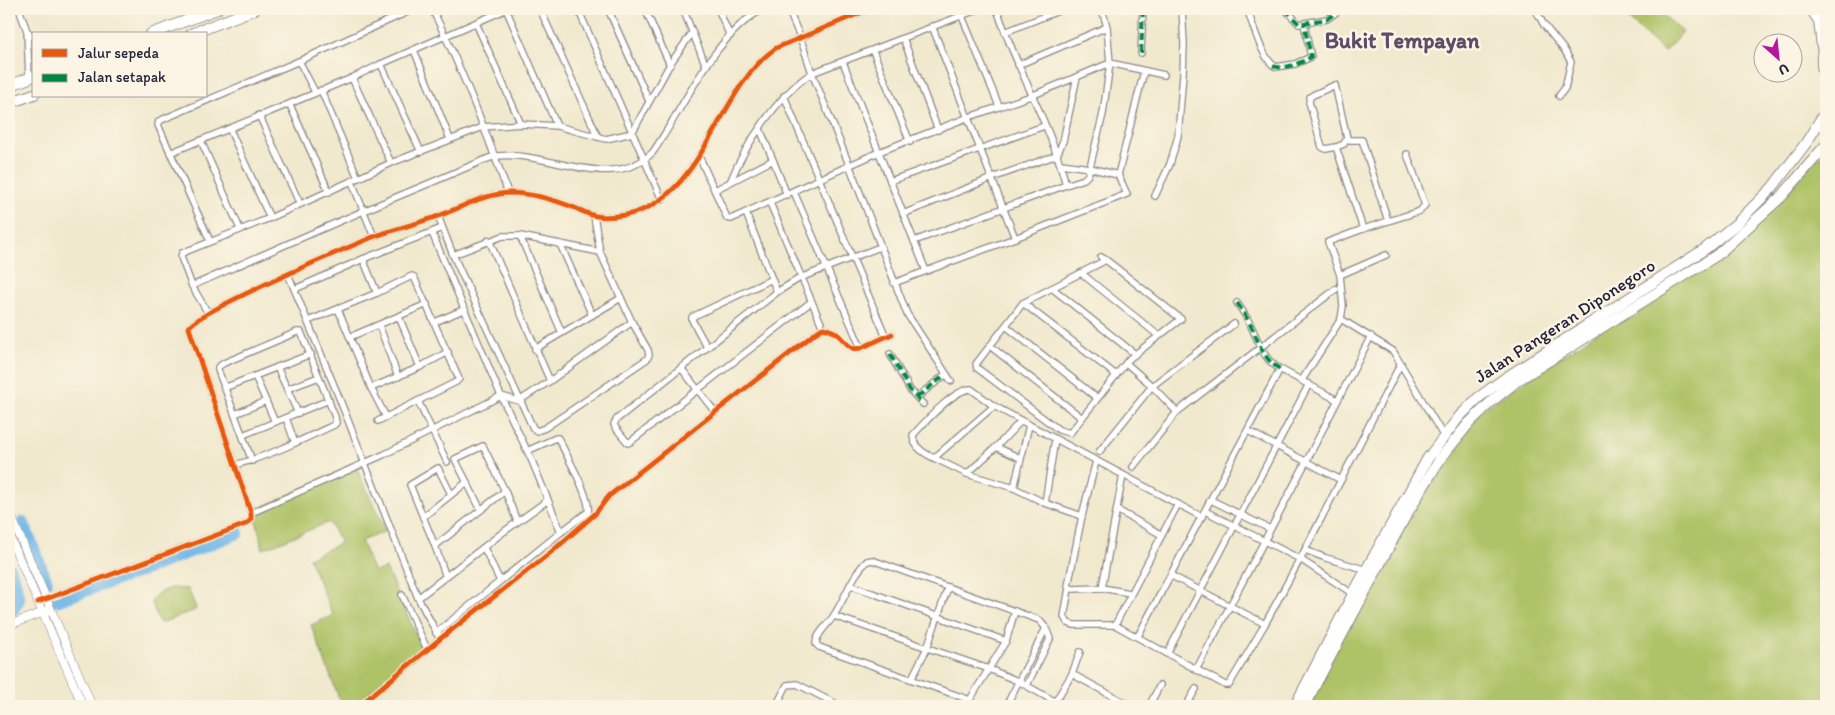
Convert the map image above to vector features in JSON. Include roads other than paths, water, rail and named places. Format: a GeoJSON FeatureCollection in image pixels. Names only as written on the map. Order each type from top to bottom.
{"type":"FeatureCollection","features":[{"type":"Feature","properties":{"kind":"highway"},"geometry":{"type":"LineString","coordinates":[[156,32],[217,9]]}},
{"type":"Feature","properties":{"kind":"highway"},"geometry":{"type":"LineString","coordinates":[[196,32],[255,9]]}},
{"type":"Feature","properties":{"kind":"highway"},"geometry":{"type":"LineString","coordinates":[[1811,9],[1819,21],[1822,68],[1826,82]]}},
{"type":"Feature","properties":{"kind":"highway"},"geometry":{"type":"LineString","coordinates":[[204,14],[209,26]]}},
{"type":"Feature","properties":{"kind":"highway"},"geometry":{"type":"LineString","coordinates":[[1822,50],[1826,39]]}},
{"type":"Feature","properties":{"kind":"highway"},"geometry":{"type":"LineString","coordinates":[[9,86],[32,77]]}},
{"type":"Feature","properties":{"kind":"highway"},"geometry":{"type":"LineString","coordinates":[[9,103],[32,95]]}},
{"type":"Feature","properties":{"kind":"highway","name":"Jalan Pangeran Diponegoro"},"geometry":{"type":"LineString","coordinates":[[1295,706],[1428,458],[1459,418],[1485,393],[1603,314],[1705,250],[1736,224],[1772,188],[1806,143],[1826,111],[1826,98]]}},
{"type":"Feature","properties":{"kind":"highway","name":"Jalan Pangeran Diponegoro"},"geometry":{"type":"LineString","coordinates":[[1304,706],[1405,516],[1440,459],[1469,423],[1518,380],[1717,255],[1782,196],[1826,145]]}},
{"type":"Feature","properties":{"kind":"main road"},"geometry":{"type":"LineString","coordinates":[[9,511],[42,600],[43,613],[82,706]]}},
{"type":"Feature","properties":{"kind":"main road"},"geometry":{"type":"LineString","coordinates":[[9,534],[42,600],[51,610],[92,706]]}},
{"type":"Feature","properties":{"kind":"main road"},"geometry":{"type":"LineString","coordinates":[[9,625],[51,610]]}},
{"type":"Feature","properties":{"kind":"street"},"geometry":{"type":"LineString","coordinates":[[19,9],[27,31],[32,77]]}},
{"type":"Feature","properties":{"kind":"street"},"geometry":{"type":"LineString","coordinates":[[210,241],[158,125],[159,121],[414,9]]}},
{"type":"Feature","properties":{"kind":"street"},"geometry":{"type":"LineString","coordinates":[[432,9],[446,35],[508,193]]}},
{"type":"Feature","properties":{"kind":"street"},"geometry":{"type":"LineString","coordinates":[[170,153],[230,130],[259,115],[290,105],[507,9],[557,126]]}},
{"type":"Feature","properties":{"kind":"street"},"geometry":{"type":"LineString","coordinates":[[540,9],[598,137]]}},
{"type":"Feature","properties":{"kind":"street"},"geometry":{"type":"LineString","coordinates":[[578,9],[662,200]]}},
{"type":"Feature","properties":{"kind":"street"},"geometry":{"type":"LineString","coordinates":[[608,9],[648,101]]}},
{"type":"Feature","properties":{"kind":"street"},"geometry":{"type":"LineString","coordinates":[[645,9],[670,65]]}},
{"type":"Feature","properties":{"kind":"street"},"geometry":{"type":"LineString","coordinates":[[683,9],[706,66]]}},
{"type":"Feature","properties":{"kind":"street"},"geometry":{"type":"LineString","coordinates":[[718,9],[730,36]]}},
{"type":"Feature","properties":{"kind":"street"},"geometry":{"type":"LineString","coordinates":[[192,286],[363,210],[495,156],[524,155],[578,168],[602,171],[617,171],[634,166],[645,160],[653,152],[706,66],[730,36],[753,11],[764,9]]}},
{"type":"Feature","properties":{"kind":"street"},"geometry":{"type":"LineString","coordinates":[[788,9],[907,314],[945,375],[951,381]]}},
{"type":"Feature","properties":{"kind":"street"},"geometry":{"type":"LineString","coordinates":[[42,600],[246,524],[251,520],[251,513],[188,328],[191,323],[288,274],[374,237],[485,198],[508,193],[547,198],[594,216],[603,217],[626,215],[645,209],[662,200],[670,193],[699,156],[758,63],[776,48],[870,9]]}},
{"type":"Feature","properties":{"kind":"street"},"geometry":{"type":"LineString","coordinates":[[960,9],[999,106]]}},
{"type":"Feature","properties":{"kind":"street"},"geometry":{"type":"LineString","coordinates":[[731,180],[736,168],[760,129],[784,96],[801,80],[812,73],[979,9]]}},
{"type":"Feature","properties":{"kind":"street"},"geometry":{"type":"LineString","coordinates":[[997,9],[1004,32],[1061,164],[1066,185]]}},
{"type":"Feature","properties":{"kind":"street"},"geometry":{"type":"LineString","coordinates":[[1004,32],[1063,9]]}},
{"type":"Feature","properties":{"kind":"street"},"geometry":{"type":"LineString","coordinates":[[914,241],[1087,178],[1103,114],[1110,63],[1107,27],[1102,9]]}},
{"type":"Feature","properties":{"kind":"street"},"geometry":{"type":"LineString","coordinates":[[1142,52],[1143,9]]}},
{"type":"Feature","properties":{"kind":"street"},"geometry":{"type":"LineString","coordinates":[[1155,196],[1170,164],[1178,136],[1184,43],[1182,9]]}},
{"type":"Feature","properties":{"kind":"street"},"geometry":{"type":"LineString","coordinates":[[1247,9],[1269,62],[1276,68],[1295,64],[1310,57],[1304,24]]}},
{"type":"Feature","properties":{"kind":"street"},"geometry":{"type":"LineString","coordinates":[[1286,9],[1299,24],[1327,19],[1341,9]]}},
{"type":"Feature","properties":{"kind":"street"},"geometry":{"type":"LineString","coordinates":[[1535,9],[1544,26],[1565,51],[1571,62],[1565,88],[1559,96]]}},
{"type":"Feature","properties":{"kind":"street"},"geometry":{"type":"LineString","coordinates":[[476,23],[521,124]]}},
{"type":"Feature","properties":{"kind":"street"},"geometry":{"type":"LineString","coordinates":[[932,26],[1015,238]]}},
{"type":"Feature","properties":{"kind":"street"},"geometry":{"type":"LineString","coordinates":[[1018,65],[1107,27]]}},
{"type":"Feature","properties":{"kind":"street"},"geometry":{"type":"LineString","coordinates":[[27,31],[32,37]]}},
{"type":"Feature","properties":{"kind":"street"},"geometry":{"type":"LineString","coordinates":[[208,313],[192,286],[181,253],[270,218],[391,163],[483,127],[521,124],[557,126],[606,139],[632,132],[648,101],[692,33]]}},
{"type":"Feature","properties":{"kind":"street"},"geometry":{"type":"LineString","coordinates":[[903,38],[938,130]]}},
{"type":"Feature","properties":{"kind":"street"},"geometry":{"type":"LineString","coordinates":[[414,50],[450,139]]}},
{"type":"Feature","properties":{"kind":"street"},"geometry":{"type":"LineString","coordinates":[[873,51],[910,142]]}},
{"type":"Feature","properties":{"kind":"street"},"geometry":{"type":"LineString","coordinates":[[299,61],[318,92],[358,178]]}},
{"type":"Feature","properties":{"kind":"street"},"geometry":{"type":"LineString","coordinates":[[843,62],[926,271]]}},
{"type":"Feature","properties":{"kind":"street"},"geometry":{"type":"LineString","coordinates":[[699,156],[727,218],[731,219],[770,203],[879,152],[910,142],[969,117],[1031,96],[1110,63],[1164,75]]}},
{"type":"Feature","properties":{"kind":"street"},"geometry":{"type":"LineString","coordinates":[[381,64],[421,152]]}},
{"type":"Feature","properties":{"kind":"street"},"geometry":{"type":"LineString","coordinates":[[1118,176],[1144,71]]}},
{"type":"Feature","properties":{"kind":"street"},"geometry":{"type":"LineString","coordinates":[[352,78],[391,163]]}},
{"type":"Feature","properties":{"kind":"street"},"geometry":{"type":"LineString","coordinates":[[903,214],[992,178],[1057,155],[1063,141],[1077,78]]}},
{"type":"Feature","properties":{"kind":"street"},"geometry":{"type":"LineString","coordinates":[[1347,140],[1334,85],[1310,97],[1309,102],[1322,147],[1326,149],[1344,144],[1347,140],[1362,140],[1388,221]]}},
{"type":"Feature","properties":{"kind":"street"},"geometry":{"type":"LineString","coordinates":[[438,636],[555,548],[595,514],[608,496],[823,328],[833,330],[853,349],[861,348],[889,336],[818,180],[784,96]]}},
{"type":"Feature","properties":{"kind":"street"},"geometry":{"type":"LineString","coordinates":[[290,105],[329,192]]}},
{"type":"Feature","properties":{"kind":"street"},"geometry":{"type":"LineString","coordinates":[[259,115],[300,204]]}},
{"type":"Feature","properties":{"kind":"street"},"geometry":{"type":"LineString","coordinates":[[890,181],[1044,126]]}},
{"type":"Feature","properties":{"kind":"street"},"geometry":{"type":"LineString","coordinates":[[760,129],[787,195]]}},
{"type":"Feature","properties":{"kind":"street"},"geometry":{"type":"LineString","coordinates":[[230,130],[270,218]]}},
{"type":"Feature","properties":{"kind":"street"},"geometry":{"type":"LineString","coordinates":[[201,141],[240,230]]}},
{"type":"Feature","properties":{"kind":"street"},"geometry":{"type":"LineString","coordinates":[[1336,147],[1363,229]]}},
{"type":"Feature","properties":{"kind":"street"},"geometry":{"type":"LineString","coordinates":[[1302,380],[1341,319],[1343,306],[1340,275],[1328,242],[1424,208],[1425,205],[1407,154]]}},
{"type":"Feature","properties":{"kind":"street"},"geometry":{"type":"LineString","coordinates":[[715,190],[731,180],[773,160]]}},
{"type":"Feature","properties":{"kind":"street"},"geometry":{"type":"LineString","coordinates":[[894,283],[1124,196],[1127,191],[1118,176],[1090,168],[1061,164]]}},
{"type":"Feature","properties":{"kind":"street"},"geometry":{"type":"LineString","coordinates":[[352,182],[374,237]]}},
{"type":"Feature","properties":{"kind":"street"},"geometry":{"type":"LineString","coordinates":[[794,192],[861,348]]}},
{"type":"Feature","properties":{"kind":"street"},"geometry":{"type":"LineString","coordinates":[[770,203],[800,278],[823,328]]}},
{"type":"Feature","properties":{"kind":"street"},"geometry":{"type":"LineString","coordinates":[[746,213],[777,292]]}},
{"type":"Feature","properties":{"kind":"street"},"geometry":{"type":"LineString","coordinates":[[438,216],[453,254],[519,401],[533,428],[540,431],[646,359],[649,355],[600,252],[594,216]]}},
{"type":"Feature","properties":{"kind":"street"},"geometry":{"type":"LineString","coordinates":[[295,289],[363,258],[442,228]]}},
{"type":"Feature","properties":{"kind":"street"},"geometry":{"type":"LineString","coordinates":[[432,233],[561,532]]}},
{"type":"Feature","properties":{"kind":"street"},"geometry":{"type":"LineString","coordinates":[[453,254],[503,236],[520,236],[600,252]]}},
{"type":"Feature","properties":{"kind":"street"},"geometry":{"type":"LineString","coordinates":[[520,236],[562,333]]}},
{"type":"Feature","properties":{"kind":"street"},"geometry":{"type":"LineString","coordinates":[[489,240],[550,381]]}},
{"type":"Feature","properties":{"kind":"street"},"geometry":{"type":"LineString","coordinates":[[560,244],[592,315]]}},
{"type":"Feature","properties":{"kind":"street"},"geometry":{"type":"LineString","coordinates":[[811,302],[630,442],[628,443],[615,427],[614,424],[617,419],[777,292],[800,278],[880,247]]}},
{"type":"Feature","properties":{"kind":"street"},"geometry":{"type":"LineString","coordinates":[[1340,275],[1386,255]]}},
{"type":"Feature","properties":{"kind":"street"},"geometry":{"type":"LineString","coordinates":[[363,258],[377,292]]}},
{"type":"Feature","properties":{"kind":"street"},"geometry":{"type":"LineString","coordinates":[[1104,259],[1181,319],[1126,363],[1070,433],[1060,430],[977,368],[976,364],[1023,303],[1081,273],[1104,259]]}},
{"type":"Feature","properties":{"kind":"street"},"geometry":{"type":"LineString","coordinates":[[1081,273],[1159,336]]}},
{"type":"Feature","properties":{"kind":"street"},"geometry":{"type":"LineString","coordinates":[[288,274],[418,598],[438,636]]}},
{"type":"Feature","properties":{"kind":"street"},"geometry":{"type":"LineString","coordinates":[[308,321],[412,276],[416,279],[459,378],[456,382],[378,421]]}},
{"type":"Feature","properties":{"kind":"street"},"geometry":{"type":"LineString","coordinates":[[707,347],[692,317],[772,279]]}},
{"type":"Feature","properties":{"kind":"street"},"geometry":{"type":"LineString","coordinates":[[1052,288],[1135,354]]}},
{"type":"Feature","properties":{"kind":"street"},"geometry":{"type":"LineString","coordinates":[[1132,468],[1177,412],[1336,289]]}},
{"type":"Feature","properties":{"kind":"street"},"geometry":{"type":"LineString","coordinates":[[535,348],[621,298]]}},
{"type":"Feature","properties":{"kind":"street"},"geometry":{"type":"LineString","coordinates":[[1023,303],[1116,375]]}},
{"type":"Feature","properties":{"kind":"street"},"geometry":{"type":"LineString","coordinates":[[1237,303],[1271,364],[1337,400]]}},
{"type":"Feature","properties":{"kind":"street"},"geometry":{"type":"LineString","coordinates":[[350,337],[427,304]]}},
{"type":"Feature","properties":{"kind":"street"},"geometry":{"type":"LineString","coordinates":[[338,308],[371,388],[386,417]]}},
{"type":"Feature","properties":{"kind":"street"},"geometry":{"type":"LineString","coordinates":[[435,322],[465,310]]}},
{"type":"Feature","properties":{"kind":"street"},"geometry":{"type":"LineString","coordinates":[[398,317],[420,367]]}},
{"type":"Feature","properties":{"kind":"street"},"geometry":{"type":"LineString","coordinates":[[1341,319],[1393,351],[1444,437]]}},
{"type":"Feature","properties":{"kind":"street"},"geometry":{"type":"LineString","coordinates":[[251,513],[365,464],[501,396],[519,401],[632,322]]}},
{"type":"Feature","properties":{"kind":"street"},"geometry":{"type":"LineString","coordinates":[[379,324],[398,377]]}},
{"type":"Feature","properties":{"kind":"street"},"geometry":{"type":"LineString","coordinates":[[1098,452],[1152,386],[1234,324]]}},
{"type":"Feature","properties":{"kind":"street"},"geometry":{"type":"LineString","coordinates":[[1006,326],[1097,398]]}},
{"type":"Feature","properties":{"kind":"street"},"geometry":{"type":"LineString","coordinates":[[235,465],[252,461],[335,424],[336,421],[302,333],[297,332],[220,365],[218,370],[252,461]]}},
{"type":"Feature","properties":{"kind":"street"},"geometry":{"type":"LineString","coordinates":[[1196,670],[1371,336]]}},
{"type":"Feature","properties":{"kind":"street"},"geometry":{"type":"LineString","coordinates":[[990,346],[1082,418]]}},
{"type":"Feature","properties":{"kind":"street"},"geometry":{"type":"LineString","coordinates":[[371,388],[420,367],[448,352]]}},
{"type":"Feature","properties":{"kind":"street"},"geometry":{"type":"LineString","coordinates":[[224,388],[311,354]]}},
{"type":"Feature","properties":{"kind":"street"},"geometry":{"type":"LineString","coordinates":[[890,354],[910,390],[923,404]]}},
{"type":"Feature","properties":{"kind":"street"},"geometry":{"type":"LineString","coordinates":[[1126,363],[1177,412]]}},
{"type":"Feature","properties":{"kind":"street"},"geometry":{"type":"LineString","coordinates":[[1096,461],[1068,582],[1069,588],[1064,617],[1068,623],[1074,625],[1115,625],[1138,636],[1196,670],[1225,685],[1229,684],[1265,624],[1305,550],[1401,363]]}},
{"type":"Feature","properties":{"kind":"street"},"geometry":{"type":"LineString","coordinates":[[277,367],[298,413]]}},
{"type":"Feature","properties":{"kind":"street"},"geometry":{"type":"LineString","coordinates":[[681,368],[715,412]]}},
{"type":"Feature","properties":{"kind":"street"},"geometry":{"type":"LineString","coordinates":[[1138,636],[1172,576],[1280,369]]}},
{"type":"Feature","properties":{"kind":"street"},"geometry":{"type":"LineString","coordinates":[[917,397],[945,375]]}},
{"type":"Feature","properties":{"kind":"street"},"geometry":{"type":"LineString","coordinates":[[255,376],[274,422]]}},
{"type":"Feature","properties":{"kind":"street"},"geometry":{"type":"LineString","coordinates":[[287,389],[320,377]]}},
{"type":"Feature","properties":{"kind":"street"},"geometry":{"type":"LineString","coordinates":[[1167,654],[1309,384]]}},
{"type":"Feature","properties":{"kind":"street"},"geometry":{"type":"LineString","coordinates":[[1082,516],[1045,503],[1014,488],[967,474],[918,448],[913,441],[913,435],[955,395],[966,389],[971,389],[994,406],[1178,504],[1235,526],[1300,559],[1354,594]]}},
{"type":"Feature","properties":{"kind":"street"},"geometry":{"type":"LineString","coordinates":[[243,435],[328,400]]}},
{"type":"Feature","properties":{"kind":"street"},"geometry":{"type":"LineString","coordinates":[[234,414],[266,401]]}},
{"type":"Feature","properties":{"kind":"street"},"geometry":{"type":"LineString","coordinates":[[418,401],[447,462]]}},
{"type":"Feature","properties":{"kind":"street"},"geometry":{"type":"LineString","coordinates":[[934,458],[994,406]]}},
{"type":"Feature","properties":{"kind":"street"},"geometry":{"type":"LineString","coordinates":[[286,418],[295,443]]}},
{"type":"Feature","properties":{"kind":"street"},"geometry":{"type":"LineString","coordinates":[[967,474],[1021,421]]}},
{"type":"Feature","properties":{"kind":"street"},"geometry":{"type":"LineString","coordinates":[[1014,488],[1029,425]]}},
{"type":"Feature","properties":{"kind":"street"},"geometry":{"type":"LineString","coordinates":[[1248,432],[1341,480]]}},
{"type":"Feature","properties":{"kind":"street"},"geometry":{"type":"LineString","coordinates":[[359,706],[427,649],[438,636],[500,581],[588,512],[589,508],[580,483],[557,438],[527,451]]}},
{"type":"Feature","properties":{"kind":"street"},"geometry":{"type":"LineString","coordinates":[[1045,503],[1055,439]]}},
{"type":"Feature","properties":{"kind":"street"},"geometry":{"type":"LineString","coordinates":[[446,577],[410,484],[447,462],[483,446],[505,491],[517,522]]}},
{"type":"Feature","properties":{"kind":"street"},"geometry":{"type":"LineString","coordinates":[[996,447],[1020,458]]}},
{"type":"Feature","properties":{"kind":"street"},"geometry":{"type":"LineString","coordinates":[[455,458],[481,510]]}},
{"type":"Feature","properties":{"kind":"street"},"geometry":{"type":"LineString","coordinates":[[438,468],[451,494]]}},
{"type":"Feature","properties":{"kind":"street"},"geometry":{"type":"LineString","coordinates":[[1102,588],[1123,475]]}},
{"type":"Feature","properties":{"kind":"street"},"geometry":{"type":"LineString","coordinates":[[423,517],[467,482]]}},
{"type":"Feature","properties":{"kind":"street"},"geometry":{"type":"LineString","coordinates":[[435,546],[505,491]]}},
{"type":"Feature","properties":{"kind":"street"},"geometry":{"type":"LineString","coordinates":[[418,598],[548,500]]}},
{"type":"Feature","properties":{"kind":"street"},"geometry":{"type":"LineString","coordinates":[[1211,500],[1270,529]]}},
{"type":"Feature","properties":{"kind":"street"},"geometry":{"type":"LineString","coordinates":[[1115,625],[1178,504]]}},
{"type":"Feature","properties":{"kind":"street"},"geometry":{"type":"LineString","coordinates":[[1117,510],[1162,535]]}},
{"type":"Feature","properties":{"kind":"street"},"geometry":{"type":"LineString","coordinates":[[484,548],[500,581]]}},
{"type":"Feature","properties":{"kind":"street"},"geometry":{"type":"LineString","coordinates":[[1305,550],[1367,570]]}},
{"type":"Feature","properties":{"kind":"street"},"geometry":{"type":"LineString","coordinates":[[970,700],[912,678],[819,647],[816,644],[816,639],[834,616],[864,563],[870,560],[1039,620],[1046,628],[1050,639],[1027,686]]}},
{"type":"Feature","properties":{"kind":"street"},"geometry":{"type":"LineString","coordinates":[[1172,576],[1265,624]]}},
{"type":"Feature","properties":{"kind":"street"},"geometry":{"type":"LineString","coordinates":[[850,585],[1006,641]]}},
{"type":"Feature","properties":{"kind":"street"},"geometry":{"type":"LineString","coordinates":[[912,678],[927,648],[948,587]]}},
{"type":"Feature","properties":{"kind":"street"},"geometry":{"type":"LineString","coordinates":[[1069,588],[1102,588],[1130,593]]}},
{"type":"Feature","properties":{"kind":"street"},"geometry":{"type":"LineString","coordinates":[[402,595],[427,649]]}},
{"type":"Feature","properties":{"kind":"street"},"geometry":{"type":"LineString","coordinates":[[966,706],[1006,641],[1015,611]]}},
{"type":"Feature","properties":{"kind":"street"},"geometry":{"type":"LineString","coordinates":[[834,616],[989,669],[1020,682],[1063,706]]}},
{"type":"Feature","properties":{"kind":"street"},"geometry":{"type":"LineString","coordinates":[[1006,706],[1020,682],[1046,628]]}},
{"type":"Feature","properties":{"kind":"street"},"geometry":{"type":"LineString","coordinates":[[1055,702],[1072,674],[1080,652]]}},
{"type":"Feature","properties":{"kind":"street"},"geometry":{"type":"LineString","coordinates":[[1072,674],[1131,706]]}},
{"type":"Feature","properties":{"kind":"street"},"geometry":{"type":"LineString","coordinates":[[776,706],[787,686],[792,684],[797,684],[840,706]]}},
{"type":"Feature","properties":{"kind":"street"},"geometry":{"type":"LineString","coordinates":[[1149,706],[1160,685]]}},
{"type":"Feature","properties":{"kind":"street"},"geometry":{"type":"LineString","coordinates":[[1186,706],[1196,689]]}},
{"type":"Feature","properties":{"kind":"waterway"},"geometry":{"type":"LineString","coordinates":[[23,522],[47,582]]}},
{"type":"Feature","properties":{"kind":"waterway"},"geometry":{"type":"LineString","coordinates":[[56,601],[142,571],[238,533]]}},
{"type":"Feature","properties":{"kind":"waterway"},"geometry":{"type":"LineString","coordinates":[[9,567],[15,581],[19,600],[13,610],[9,611]]}},
{"type":"Feature","properties":{"kind":"district","name":"Bukit Tempayan"},"geometry":{"type":"Point","coordinates":[1402,40]}}]}
